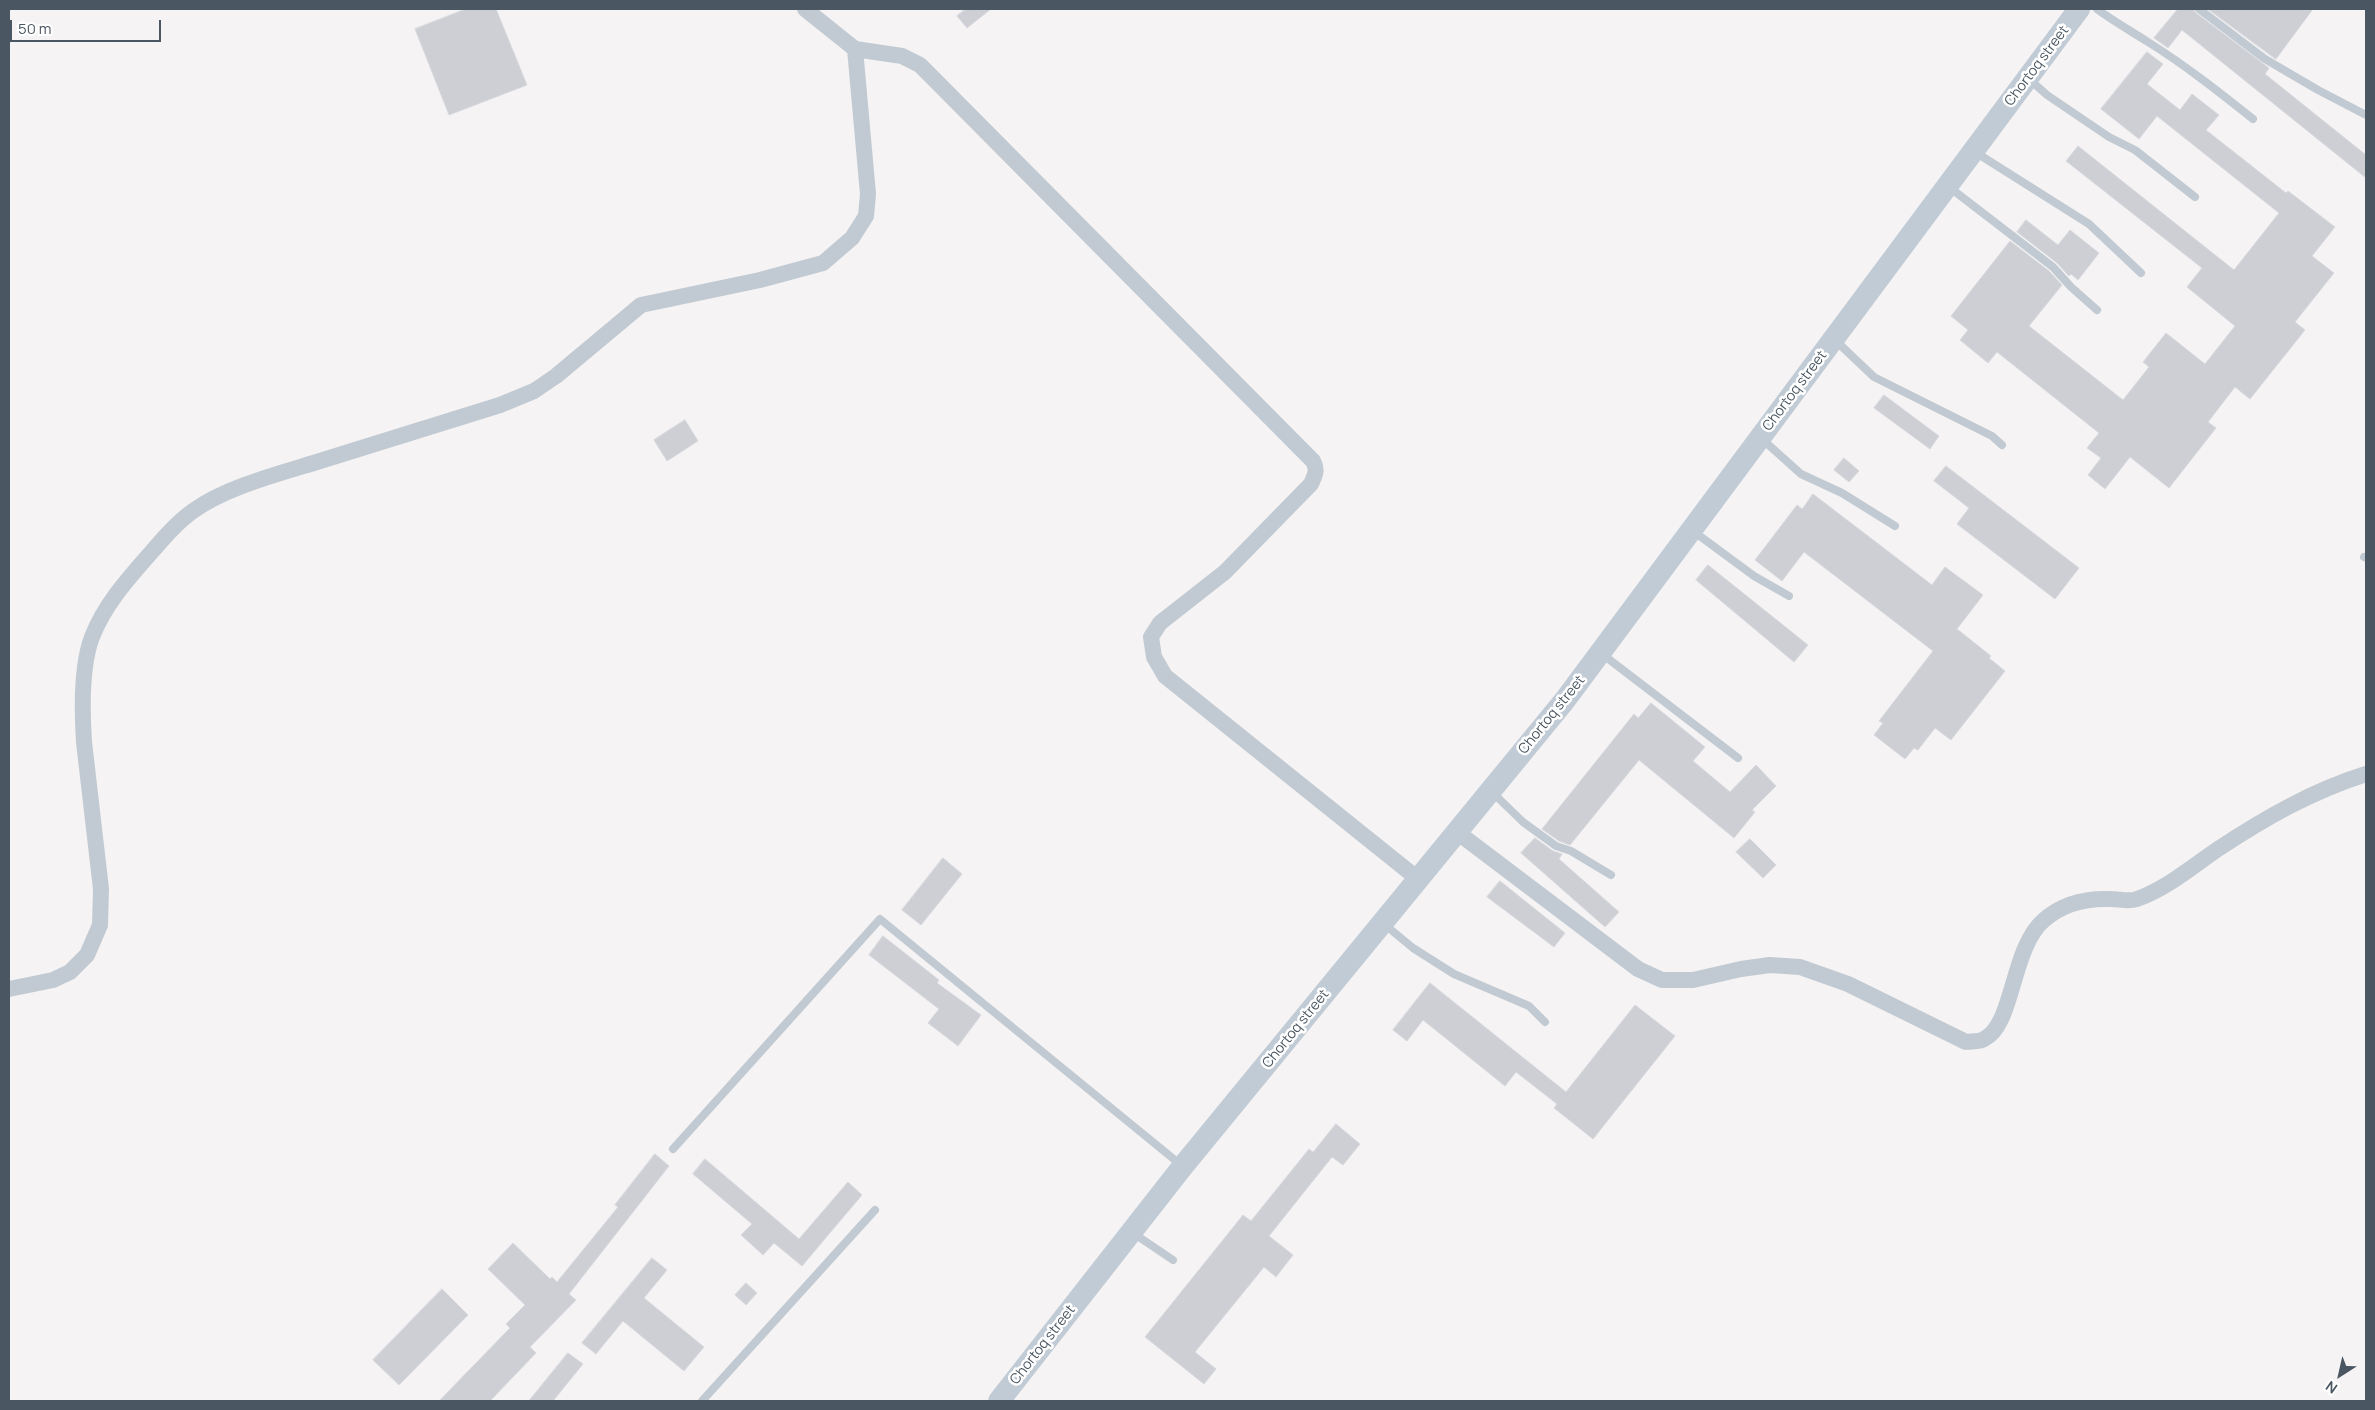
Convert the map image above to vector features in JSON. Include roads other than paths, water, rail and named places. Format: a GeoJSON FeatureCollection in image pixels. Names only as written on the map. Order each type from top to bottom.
{"type":"FeatureCollection","features":[{"type":"Feature","properties":{"kind":"main road","name":"Chortoq street"},"geometry":{"type":"LineString","coordinates":[[999,1401],[1183,1166],[1565,700],[2079,9]]}},
{"type":"Feature","properties":{"kind":"street"},"geometry":{"type":"LineString","coordinates":[[805,9],[855,50],[902,56],[920,65],[1313,461],[1316,467],[1315,475],[1310,484],[1224,572],[1160,623],[1151,638],[1154,657],[1165,676],[1418,879]]}},
{"type":"Feature","properties":{"kind":"street"},"geometry":{"type":"LineString","coordinates":[[9,989],[53,980],[70,972],[87,955],[94,943],[100,925],[101,889],[84,742],[83,718],[88,656],[92,638],[110,603],[126,580],[177,524],[194,510],[216,498],[271,476],[500,405],[534,391],[556,376],[641,305],[760,280],[823,263],[852,238],[866,216],[868,194],[855,50]]}},
{"type":"Feature","properties":{"kind":"street"},"geometry":{"type":"LineString","coordinates":[[1457,832],[1638,969],[1662,980],[1693,980],[1741,969],[1770,965],[1800,967],[1848,984],[1966,1042],[1984,1039],[2000,1025],[2022,952],[2030,934],[2044,919],[2063,908],[2083,900],[2136,900],[2157,890],[2266,817],[2331,785],[2366,774]]}},
{"type":"Feature","properties":{"kind":"lane"},"geometry":{"type":"LineString","coordinates":[[2097,9],[2118,25],[2147,41],[2203,79],[2253,119]]}},
{"type":"Feature","properties":{"kind":"lane"},"geometry":{"type":"LineString","coordinates":[[2199,9],[2265,60],[2366,115]]}},
{"type":"Feature","properties":{"kind":"lane"},"geometry":{"type":"LineString","coordinates":[[2028,78],[2047,95],[2109,138],[2136,150],[2196,197]]}},
{"type":"Feature","properties":{"kind":"lane"},"geometry":{"type":"LineString","coordinates":[[1973,151],[2090,224],[2141,273]]}},
{"type":"Feature","properties":{"kind":"lane"},"geometry":{"type":"LineString","coordinates":[[1947,186],[2053,266],[2071,287],[2097,310]]}},
{"type":"Feature","properties":{"kind":"lane"},"geometry":{"type":"LineString","coordinates":[[1834,339],[1874,377],[1992,436],[2002,445]]}},
{"type":"Feature","properties":{"kind":"lane"},"geometry":{"type":"LineString","coordinates":[[1760,438],[1801,474],[1842,493],[1895,526]]}},
{"type":"Feature","properties":{"kind":"lane"},"geometry":{"type":"LineString","coordinates":[[1692,530],[1741,567],[1789,596]]}},
{"type":"Feature","properties":{"kind":"lane"},"geometry":{"type":"LineString","coordinates":[[1600,653],[1738,758]]}},
{"type":"Feature","properties":{"kind":"lane"},"geometry":{"type":"LineString","coordinates":[[1491,791],[1523,822],[1556,846],[1571,851],[1612,875]]}},
{"type":"Feature","properties":{"kind":"lane"},"geometry":{"type":"LineString","coordinates":[[673,1149],[880,919],[1183,1166]]}},
{"type":"Feature","properties":{"kind":"lane"},"geometry":{"type":"LineString","coordinates":[[1382,923],[1413,948],[1454,974],[1529,1006],[1545,1022]]}},
{"type":"Feature","properties":{"kind":"lane"},"geometry":{"type":"LineString","coordinates":[[702,1401],[875,1210]]}},
{"type":"Feature","properties":{"kind":"lane"},"geometry":{"type":"LineString","coordinates":[[1132,1232],[1172,1260]]}}]}
